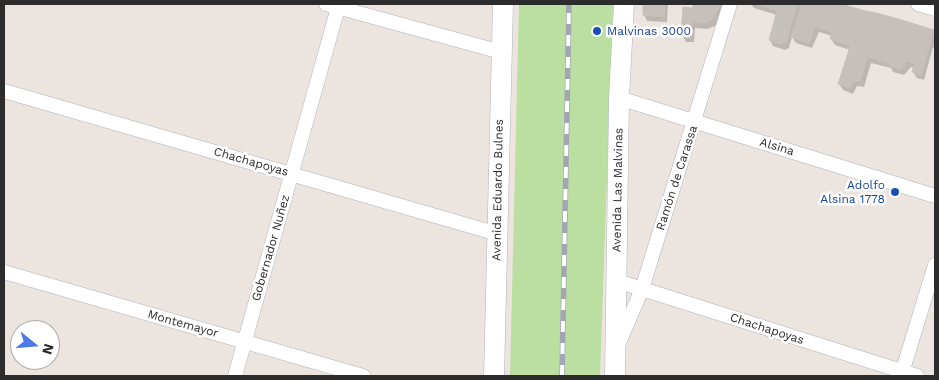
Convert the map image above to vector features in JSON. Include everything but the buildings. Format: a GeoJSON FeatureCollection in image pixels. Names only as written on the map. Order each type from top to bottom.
{"type":"FeatureCollection","features":[{"type":"Feature","properties":{"kind":"main road","name":"Avenida Eduardo Bulnes"},"geometry":{"type":"LineString","coordinates":[[494,376],[502,4]]}},
{"type":"Feature","properties":{"kind":"main road","name":"Avenida Las Malvinas"},"geometry":{"type":"LineString","coordinates":[[615,376],[620,98],[624,4]]}},
{"type":"Feature","properties":{"kind":"street","name":"Ramón de Carassa"},"geometry":{"type":"LineString","coordinates":[[616,350],[642,289],[730,4]]}},
{"type":"Feature","properties":{"kind":"street"},"geometry":{"type":"LineString","coordinates":[[918,4],[935,9]]}},
{"type":"Feature","properties":{"kind":"street"},"geometry":{"type":"LineString","coordinates":[[334,5],[501,52]]}},
{"type":"Feature","properties":{"kind":"street","name":"Gobernador Nuñez"},"geometry":{"type":"LineString","coordinates":[[235,376],[292,174],[334,5]]}},
{"type":"Feature","properties":{"kind":"street","name":"Chachapoyas"},"geometry":{"type":"LineString","coordinates":[[4,91],[498,234]]}},
{"type":"Feature","properties":{"kind":"street","name":"Alsina"},"geometry":{"type":"LineString","coordinates":[[620,98],[935,196]]}},
{"type":"Feature","properties":{"kind":"street"},"geometry":{"type":"LineString","coordinates":[[902,374],[935,265]]}},
{"type":"Feature","properties":{"kind":"street","name":"Montemayor"},"geometry":{"type":"LineString","coordinates":[[4,272],[363,376]]}},
{"type":"Feature","properties":{"kind":"street","name":"Chachapoyas"},"geometry":{"type":"LineString","coordinates":[[616,281],[902,374],[917,376]]}},
{"type":"Feature","properties":{"kind":"green space"},"geometry":{"type":"Polygon","coordinates":[[[519,4],[613,4],[600,376],[510,376],[519,4]]]}},
{"type":"Feature","properties":{"kind":"railway"},"geometry":{"type":"LineString","coordinates":[[562,376],[569,4]]}},
{"type":"Feature","properties":{"kind":"place","name":"Malvinas 3000"},"geometry":{"type":"Point","coordinates":[597,31]}},
{"type":"Feature","properties":{"kind":"place","name":"Adolfo Alsina 1778"},"geometry":{"type":"Point","coordinates":[895,192]}}]}
